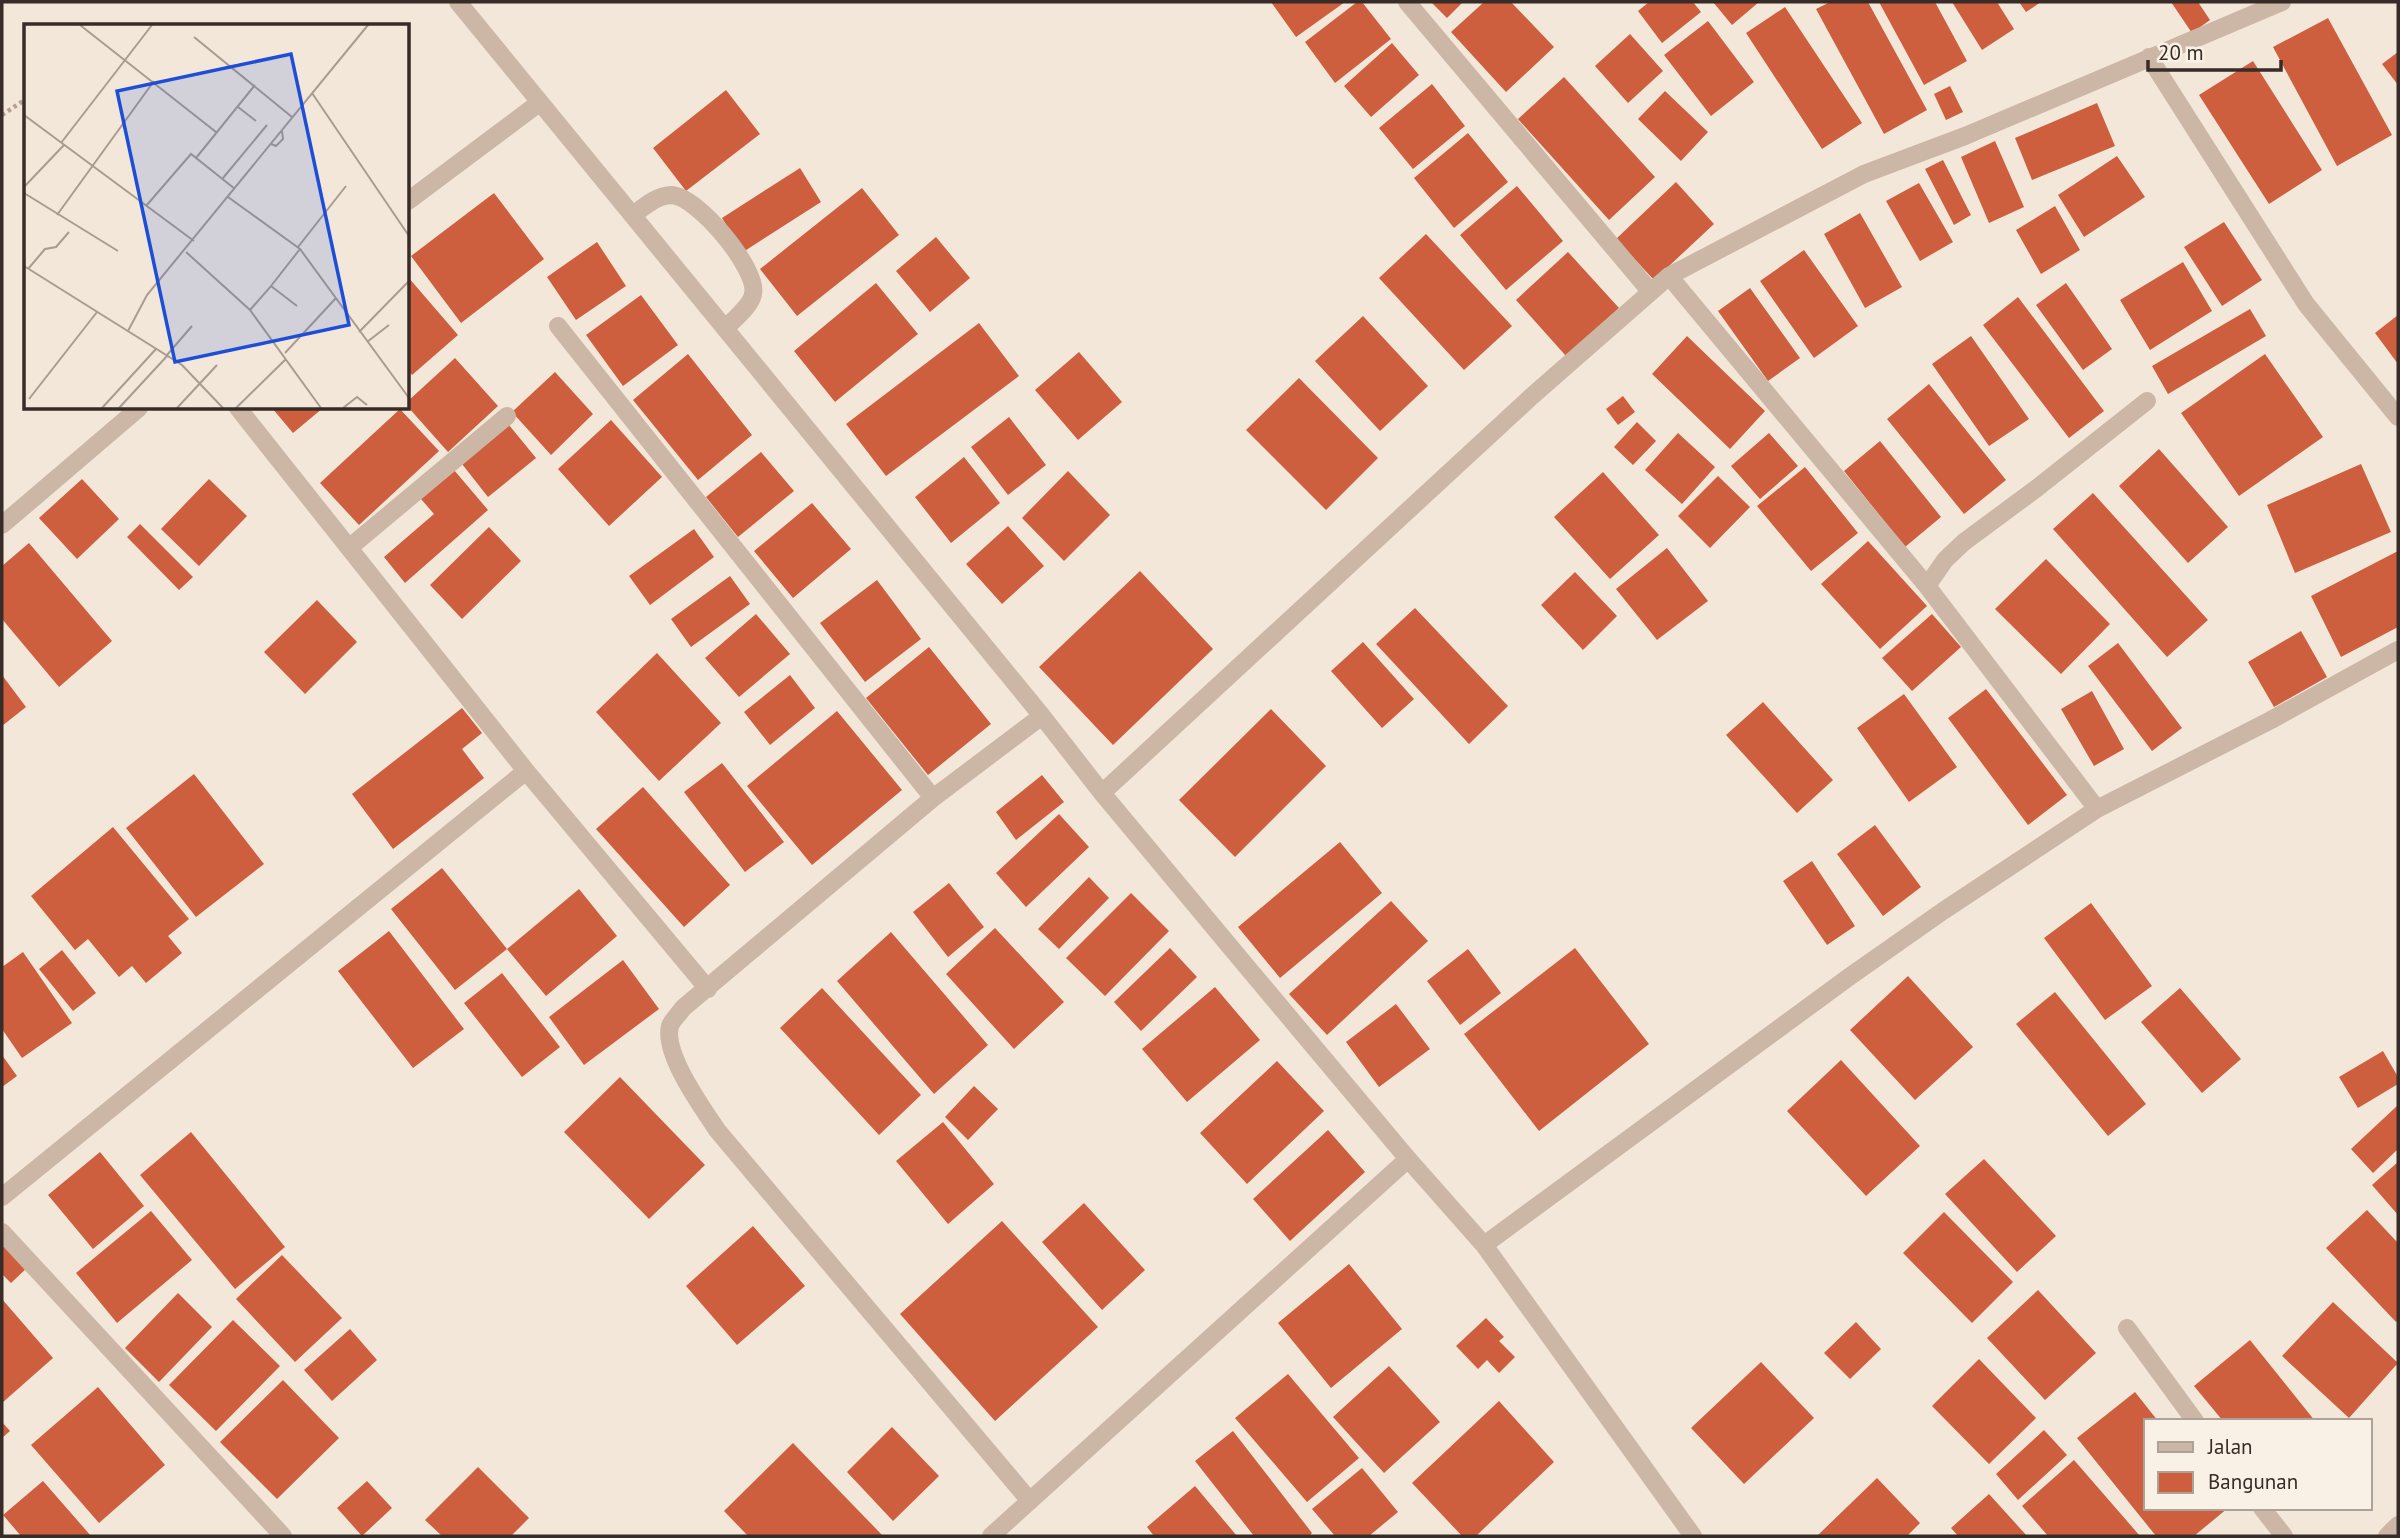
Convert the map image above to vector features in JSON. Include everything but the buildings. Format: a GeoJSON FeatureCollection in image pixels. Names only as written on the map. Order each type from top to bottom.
{"type":"FeatureCollection","features":[{"type":"Feature","properties":{"kind":"street"},"geometry":{"type":"LineString","coordinates":[[458,2],[1102,793],[1408,1159],[1485,1245],[1693,1536]]}},
{"type":"Feature","properties":{"kind":"street"},"geometry":{"type":"LineString","coordinates":[[1407,2],[1650,291]]}},
{"type":"Feature","properties":{"kind":"street"},"geometry":{"type":"LineString","coordinates":[[1102,793],[1532,396],[1669,276],[1864,174],[1965,136],[2282,2]]}},
{"type":"Feature","properties":{"kind":"street"},"geometry":{"type":"LineString","coordinates":[[2149,57],[2306,304],[2398,417]]}},
{"type":"Feature","properties":{"kind":"street"},"geometry":{"type":"LineString","coordinates":[[410,200],[539,103]]}},
{"type":"Feature","properties":{"kind":"street"},"geometry":{"type":"LineString","coordinates":[[633,215],[656,198],[672,195],[689,200],[708,216],[747,268],[754,288],[752,300],[726,328]]}},
{"type":"Feature","properties":{"kind":"street"},"geometry":{"type":"LineString","coordinates":[[1669,276],[1927,586],[2097,809]]}},
{"type":"Feature","properties":{"kind":"street"},"geometry":{"type":"LineString","coordinates":[[558,326],[933,798]]}},
{"type":"Feature","properties":{"kind":"street"},"geometry":{"type":"LineString","coordinates":[[1927,586],[1945,559],[1964,542],[2147,401]]}},
{"type":"Feature","properties":{"kind":"street"},"geometry":{"type":"LineString","coordinates":[[2,524],[137,410]]}},
{"type":"Feature","properties":{"kind":"street"},"geometry":{"type":"LineString","coordinates":[[240,410],[526,771],[708,989]]}},
{"type":"Feature","properties":{"kind":"street"},"geometry":{"type":"LineString","coordinates":[[350,547],[507,416]]}},
{"type":"Feature","properties":{"kind":"street"},"geometry":{"type":"LineString","coordinates":[[1485,1245],[1849,977],[2097,809],[2271,720],[2398,650]]}},
{"type":"Feature","properties":{"kind":"street"},"geometry":{"type":"LineString","coordinates":[[1030,1501],[717,1130],[682,1075],[672,1050],[670,1026],[683,1008],[933,798],[1042,716]]}},
{"type":"Feature","properties":{"kind":"street"},"geometry":{"type":"LineString","coordinates":[[2,1197],[526,771]]}},
{"type":"Feature","properties":{"kind":"street"},"geometry":{"type":"LineString","coordinates":[[991,1536],[1408,1159]]}},
{"type":"Feature","properties":{"kind":"street"},"geometry":{"type":"LineString","coordinates":[[2,1232],[283,1536]]}},
{"type":"Feature","properties":{"kind":"street"},"geometry":{"type":"LineString","coordinates":[[2127,1328],[2194,1419]]}},
{"type":"Feature","properties":{"kind":"street"},"geometry":{"type":"LineString","coordinates":[[2264,1510],[2284,1536]]}},
{"type":"Feature","properties":{"kind":"street"},"geometry":{"type":"LineString","coordinates":[[2387,1536],[2398,1525]]}},
{"type":"Feature","properties":{"kind":"path"},"geometry":{"type":"LineString","coordinates":[[2,115],[24,100]]}}]}
